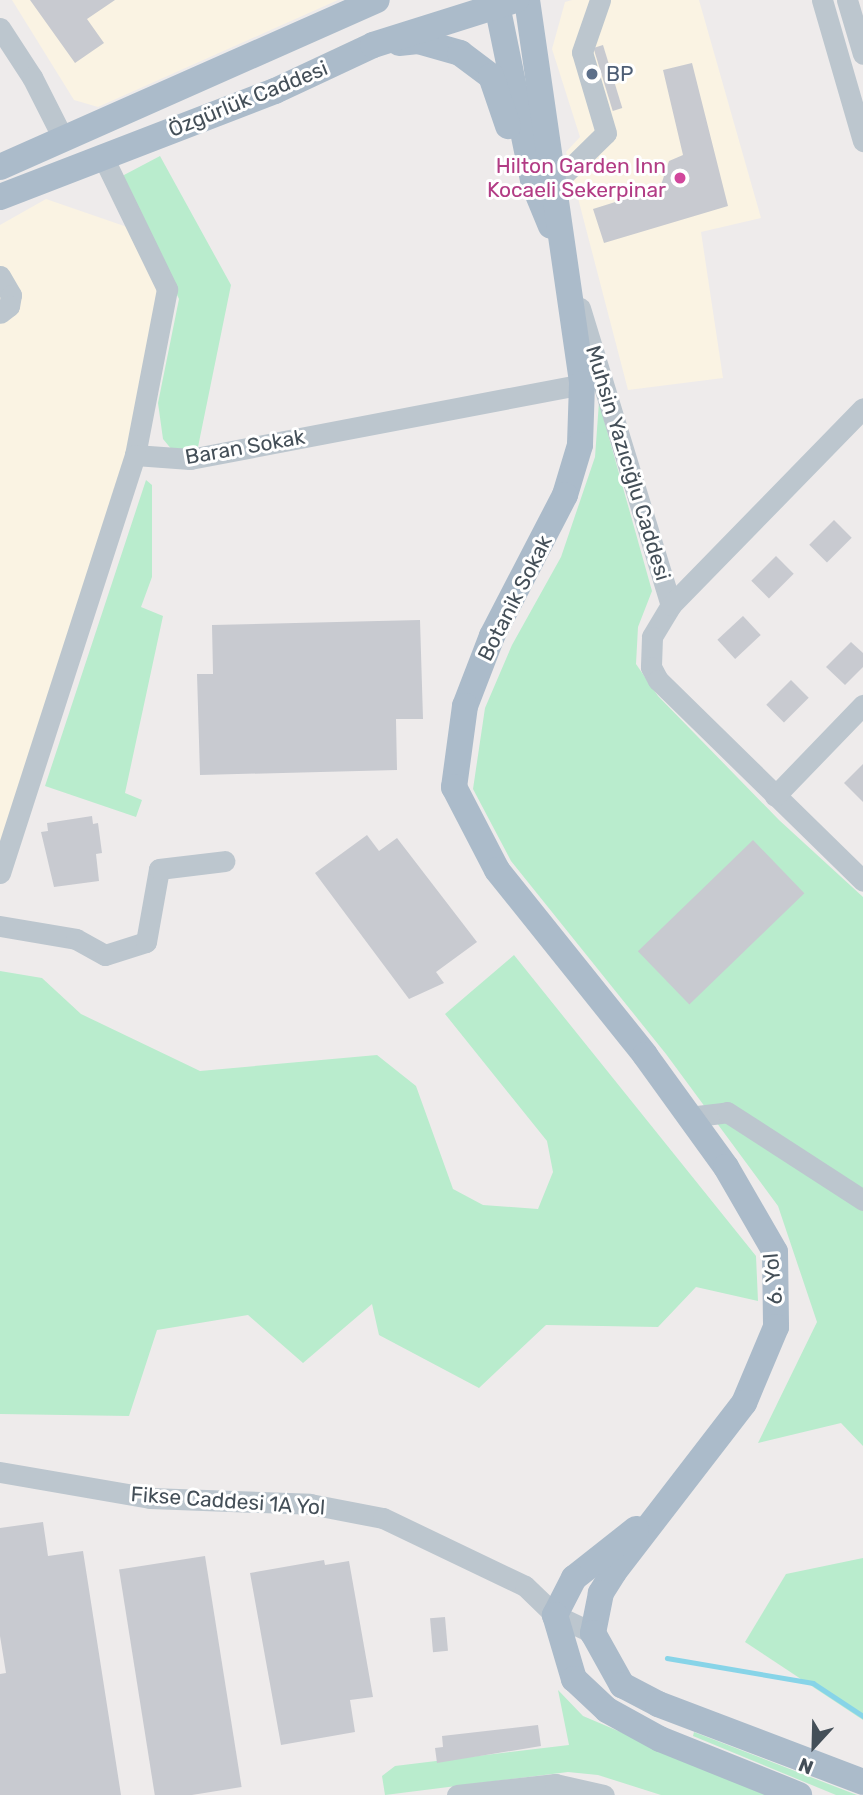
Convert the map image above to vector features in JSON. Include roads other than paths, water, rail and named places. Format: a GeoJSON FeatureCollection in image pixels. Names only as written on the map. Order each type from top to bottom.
{"type":"FeatureCollection","features":[{"type":"Feature","properties":{"kind":"main road","name":"Muhsin Yazıcığlu Caddesi"},"geometry":{"type":"LineString","coordinates":[[527,0],[545,184]]}},
{"type":"Feature","properties":{"kind":"main road","name":"Özgürlük Caddesi"},"geometry":{"type":"LineString","coordinates":[[0,167],[63,138],[184,89],[377,1]]}},
{"type":"Feature","properties":{"kind":"main road","name":"Muhsin Yazıcığlu Caddesi"},"geometry":{"type":"LineString","coordinates":[[503,2],[561,250]]}},
{"type":"Feature","properties":{"kind":"main road","name":"Özgürlük Caddesi"},"geometry":{"type":"LineString","coordinates":[[0,197],[275,91],[373,46],[503,2]]}},
{"type":"Feature","properties":{"kind":"main road"},"geometry":{"type":"LineString","coordinates":[[373,46],[418,41],[460,52],[491,76],[516,150],[545,184]]}},
{"type":"Feature","properties":{"kind":"main road","name":"Botanik Sokak"},"geometry":{"type":"LineString","coordinates":[[561,250],[582,384],[580,445],[565,495],[492,636],[465,706],[454,787],[497,870],[645,1055]]}},
{"type":"Feature","properties":{"kind":"main road","name":"6. Yol"},"geometry":{"type":"LineString","coordinates":[[593,1633],[601,1593],[744,1403],[776,1326],[775,1252],[726,1167],[645,1055]]}},
{"type":"Feature","properties":{"kind":"main road"},"geometry":{"type":"LineString","coordinates":[[665,1508],[574,1578],[555,1615],[574,1679],[607,1710],[660,1739],[799,1795]]}},
{"type":"Feature","properties":{"kind":"main road"},"geometry":{"type":"LineString","coordinates":[[593,1633],[622,1685],[658,1704],[863,1782]]}},
{"type":"Feature","properties":{"kind":"street"},"geometry":{"type":"LineString","coordinates":[[545,184],[606,133],[582,51],[600,0]]}},
{"type":"Feature","properties":{"kind":"street"},"geometry":{"type":"LineString","coordinates":[[847,0],[863,54]]}},
{"type":"Feature","properties":{"kind":"street"},"geometry":{"type":"LineString","coordinates":[[822,1],[863,141]]}},
{"type":"Feature","properties":{"kind":"street"},"geometry":{"type":"LineString","coordinates":[[0,28],[33,77],[63,138]]}},
{"type":"Feature","properties":{"kind":"street"},"geometry":{"type":"LineString","coordinates":[[0,873],[135,455],[167,289],[103,157]]}},
{"type":"Feature","properties":{"kind":"street","name":"Muhsin Yazıcığlu Caddesi"},"geometry":{"type":"LineString","coordinates":[[561,250],[671,605],[649,648],[658,680],[863,881]]}},
{"type":"Feature","properties":{"kind":"street"},"geometry":{"type":"LineString","coordinates":[[0,276],[11,295],[9,306],[0,313]]}},
{"type":"Feature","properties":{"kind":"street","name":"Baran Sokak"},"geometry":{"type":"LineString","coordinates":[[135,455],[190,459],[582,384]]}},
{"type":"Feature","properties":{"kind":"street"},"geometry":{"type":"LineString","coordinates":[[671,605],[860,416]]}},
{"type":"Feature","properties":{"kind":"street"},"geometry":{"type":"LineString","coordinates":[[775,796],[863,705]]}},
{"type":"Feature","properties":{"kind":"street"},"geometry":{"type":"LineString","coordinates":[[0,926],[76,939],[105,954],[146,942],[159,869],[225,861]]}},
{"type":"Feature","properties":{"kind":"street"},"geometry":{"type":"LineString","coordinates":[[689,1117],[727,1112],[863,1200]]}},
{"type":"Feature","properties":{"kind":"street","name":"Fikse Caddesi 1A Yol"},"geometry":{"type":"LineString","coordinates":[[0,1472],[150,1498],[310,1504],[383,1518],[525,1586],[555,1615],[593,1633]]}},
{"type":"Feature","properties":{"kind":"street"},"geometry":{"type":"LineString","coordinates":[[457,1795],[555,1784],[604,1795]]}},
{"type":"Feature","properties":{"kind":"waterway"},"geometry":{"type":"LineString","coordinates":[[667,1658],[813,1683],[863,1716]]}},
{"type":"Feature","properties":{"kind":"place","name":"BP"},"geometry":{"type":"Point","coordinates":[592,74]}},
{"type":"Feature","properties":{"kind":"place","name":"Hilton Garden Inn Kocaeli Sekerpinar"},"geometry":{"type":"Point","coordinates":[680,178]}}]}
